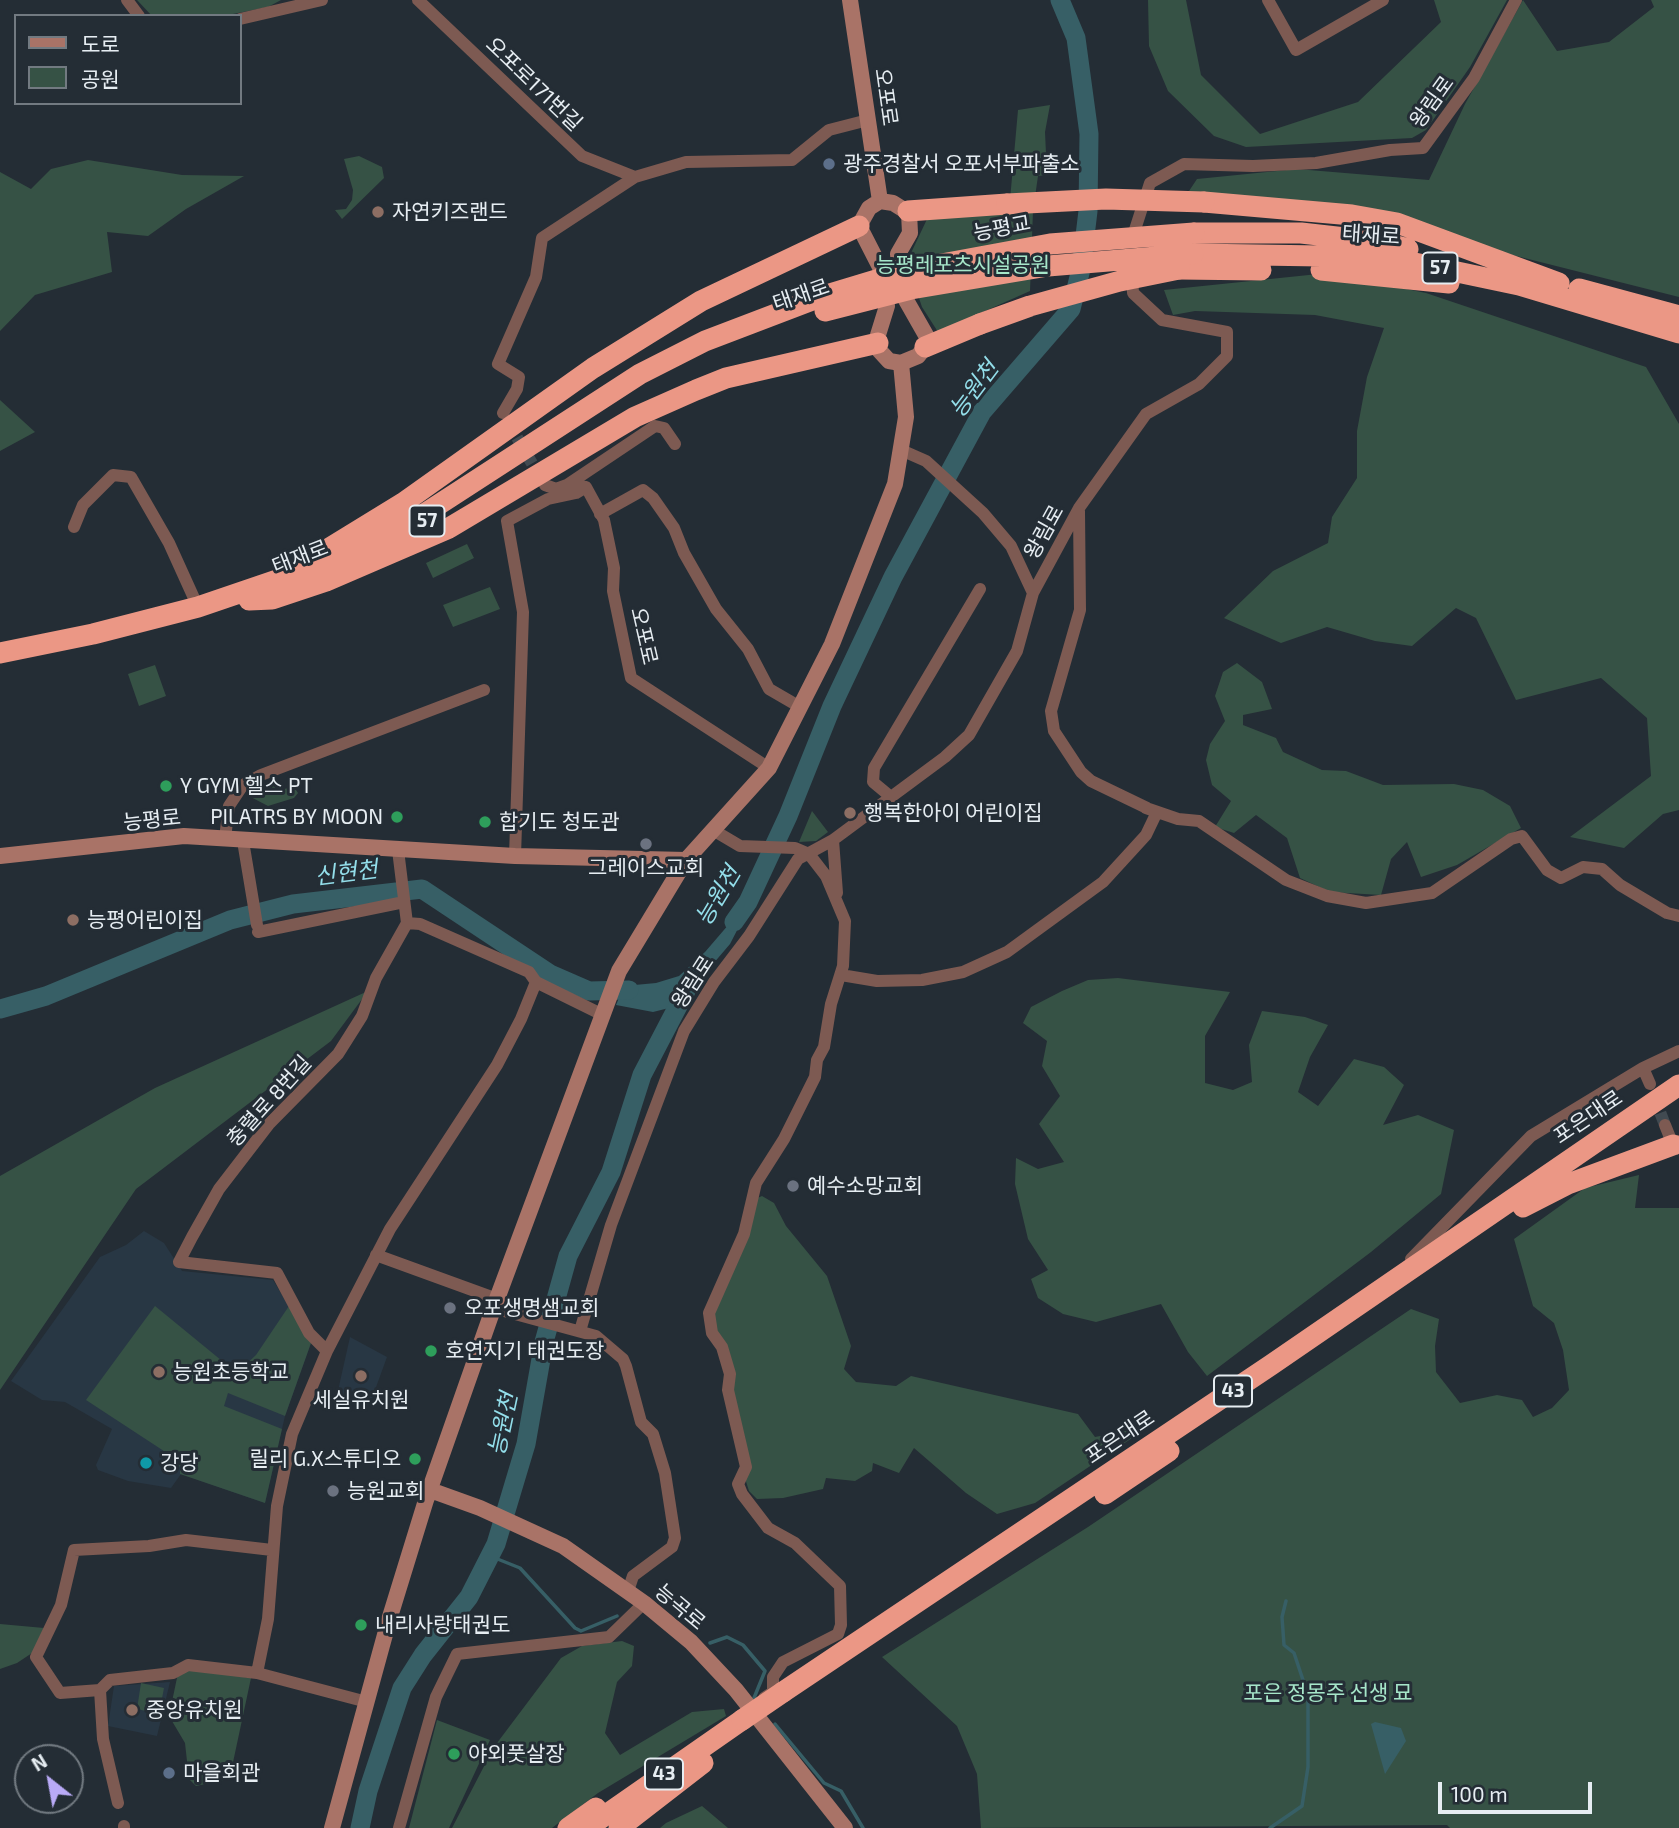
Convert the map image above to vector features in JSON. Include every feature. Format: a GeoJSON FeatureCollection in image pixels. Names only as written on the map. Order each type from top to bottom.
{"type":"FeatureCollection","features":[{"type":"Feature","properties":{"kind":"highway"},"geometry":{"type":"LineString","coordinates":[[908,211],[1106,200],[1203,202],[1352,215],[1397,223],[1560,290]]}},
{"type":"Feature","properties":{"kind":"highway"},"geometry":{"type":"LineString","coordinates":[[248,596],[402,503],[593,368],[701,301],[859,226]]}},
{"type":"Feature","properties":{"kind":"highway","name":"태재로"},"geometry":{"type":"LineString","coordinates":[[1189,252],[1301,233],[1381,242],[1560,290],[1679,316]]}},
{"type":"Feature","properties":{"kind":"highway","name":"능평교"},"geometry":{"type":"LineString","coordinates":[[824,304],[909,270],[1049,244],[1189,252]]}},
{"type":"Feature","properties":{"kind":"highway"},"geometry":{"type":"LineString","coordinates":[[925,347],[1030,306],[1120,281],[1189,252],[1331,270],[1560,290]]}},
{"type":"Feature","properties":{"kind":"highway","name":"태재로"},"geometry":{"type":"LineString","coordinates":[[1560,290],[1679,333]]}},
{"type":"Feature","properties":{"kind":"highway","name":"태재로"},"geometry":{"type":"LineString","coordinates":[[0,662],[94,641],[248,596],[333,561],[397,529],[594,401],[683,352],[824,304]]}},
{"type":"Feature","properties":{"kind":"highway"},"geometry":{"type":"LineString","coordinates":[[248,596],[272,599],[326,582],[449,528],[635,417],[696,390],[726,378],[878,343]]}},
{"type":"Feature","properties":{"kind":"highway","name":"태재로"},"geometry":{"type":"LineString","coordinates":[[0,653],[93,635],[248,596]]}},
{"type":"Feature","properties":{"kind":"highway","name":"포은대로"},"geometry":{"type":"LineString","coordinates":[[787,1696],[1679,1085]]}},
{"type":"Feature","properties":{"kind":"highway","name":"포은대로"},"geometry":{"type":"LineString","coordinates":[[787,1696],[1142,1469],[1679,1100]]}},
{"type":"Feature","properties":{"kind":"highway"},"geometry":{"type":"LineString","coordinates":[[1524,1207],[1672,1137]]}},
{"type":"Feature","properties":{"kind":"highway","name":"43"},"geometry":{"type":"LineString","coordinates":[[587,1828],[724,1732],[787,1696]]}},
{"type":"Feature","properties":{"kind":"highway","name":"43"},"geometry":{"type":"LineString","coordinates":[[609,1828],[709,1758],[747,1719]]}},
{"type":"Feature","properties":{"kind":"highway"},"geometry":{"type":"LineString","coordinates":[[568,1828],[655,1767],[724,1732]]}},
{"type":"Feature","properties":{"kind":"highway"},"geometry":{"type":"LineString","coordinates":[[619,1828],[709,1758]]}},
{"type":"Feature","properties":{"kind":"main road","name":"오포로"},"geometry":{"type":"LineString","coordinates":[[850,0],[880,201]]}},
{"type":"Feature","properties":{"kind":"main road"},"geometry":{"type":"LineString","coordinates":[[880,201],[893,203],[908,211],[909,233],[898,254],[902,293],[927,337],[925,347],[918,356],[901,363],[889,361],[878,349],[887,306],[881,269],[859,226],[869,208],[880,201]]}},
{"type":"Feature","properties":{"kind":"main road"},"geometry":{"type":"LineString","coordinates":[[332,1828],[430,1490],[619,971],[686,860],[769,768],[832,644],[895,484],[906,417],[901,363]]}},
{"type":"Feature","properties":{"kind":"main road","name":"능평로"},"geometry":{"type":"LineString","coordinates":[[0,856],[184,836],[515,856],[686,860]]}},
{"type":"Feature","properties":{"kind":"main road","name":"능곡로"},"geometry":{"type":"LineString","coordinates":[[430,1490],[480,1508],[563,1546],[644,1603],[691,1642],[747,1719],[845,1828]]}},
{"type":"Feature","properties":{"kind":"street"},"geometry":{"type":"LineString","coordinates":[[242,19],[322,0]]}},
{"type":"Feature","properties":{"kind":"street","name":"오포로171번길"},"geometry":{"type":"LineString","coordinates":[[418,0],[582,156],[635,177]]}},
{"type":"Feature","properties":{"kind":"street"},"geometry":{"type":"LineString","coordinates":[[1268,0],[1296,50],[1383,0]]}},
{"type":"Feature","properties":{"kind":"street","name":"왕림로"},"geometry":{"type":"LineString","coordinates":[[577,1330],[611,1225],[684,1031],[714,982],[749,936],[798,859],[833,840],[945,757],[968,735],[1017,651],[1033,593],[1079,508],[1146,414],[1199,384],[1227,356],[1227,332],[1162,320],[1133,293],[1130,245],[1150,184],[1184,164],[1253,166],[1316,163],[1391,150],[1423,148],[1474,78],[1516,0]]}},
{"type":"Feature","properties":{"kind":"street"},"geometry":{"type":"LineString","coordinates":[[503,412],[517,389],[519,377],[498,364],[536,277],[542,238],[635,177],[685,162],[792,160],[829,130],[868,120]]}},
{"type":"Feature","properties":{"kind":"street"},"geometry":{"type":"LineString","coordinates":[[545,485],[556,489],[567,485],[655,426],[664,428],[675,444]]}},
{"type":"Feature","properties":{"kind":"street"},"geometry":{"type":"LineString","coordinates":[[901,450],[926,461],[983,513],[1011,546],[1033,593]]}},
{"type":"Feature","properties":{"kind":"street"},"geometry":{"type":"LineString","coordinates":[[74,527],[83,505],[113,475],[131,477],[169,543],[198,607]]}},
{"type":"Feature","properties":{"kind":"street"},"geometry":{"type":"LineString","coordinates":[[567,485],[586,487]]}},
{"type":"Feature","properties":{"kind":"street"},"geometry":{"type":"LineString","coordinates":[[515,856],[523,612],[507,521],[548,499],[576,494],[586,487]]}},
{"type":"Feature","properties":{"kind":"street","name":"오포로"},"geometry":{"type":"LineString","coordinates":[[586,487],[600,514],[614,568],[612,591],[631,678],[647,685],[769,768]]}},
{"type":"Feature","properties":{"kind":"street"},"geometry":{"type":"LineString","coordinates":[[600,514],[643,491],[653,498],[674,528],[684,553],[716,609],[748,649],[769,689],[800,707]]}},
{"type":"Feature","properties":{"kind":"street"},"geometry":{"type":"LineString","coordinates":[[1079,508],[1080,610],[1051,711],[1054,731],[1081,772],[1091,781],[1150,809],[1199,821],[1286,880],[1327,896],[1366,903],[1432,893],[1511,839],[1522,836],[1547,870],[1561,878],[1583,867],[1602,869],[1620,885],[1667,913],[1679,916]]}},
{"type":"Feature","properties":{"kind":"street"},"geometry":{"type":"LineString","coordinates":[[891,797],[873,782],[874,768],[980,589]]}},
{"type":"Feature","properties":{"kind":"street"},"geometry":{"type":"LineString","coordinates":[[225,838],[229,806],[243,785],[261,775],[484,691]]}},
{"type":"Feature","properties":{"kind":"street"},"geometry":{"type":"LineString","coordinates":[[841,975],[877,981],[922,980],[963,972],[1007,952],[1103,882],[1146,835],[1150,809]]}},
{"type":"Feature","properties":{"kind":"street"},"geometry":{"type":"LineString","coordinates":[[713,830],[743,846],[795,848],[809,854],[837,897]]}},
{"type":"Feature","properties":{"kind":"street"},"geometry":{"type":"LineString","coordinates":[[747,1719],[773,1692],[773,1677],[783,1662],[838,1634],[841,1625],[840,1586],[795,1543],[768,1528],[742,1494],[738,1483],[747,1467],[727,1390],[730,1374],[722,1347],[712,1333],[709,1313],[744,1234],[756,1183],[784,1139],[815,1077],[841,975],[846,939],[845,921],[837,897],[833,840]]}},
{"type":"Feature","properties":{"kind":"street"},"geometry":{"type":"LineString","coordinates":[[243,841],[258,929],[403,900]]}},
{"type":"Feature","properties":{"kind":"street"},"geometry":{"type":"LineString","coordinates":[[398,850],[407,923],[420,924],[529,972],[536,982],[603,1015]]}},
{"type":"Feature","properties":{"kind":"street","name":"충렬로 8번길"},"geometry":{"type":"LineString","coordinates":[[327,1351],[309,1333],[277,1273],[179,1262],[234,1169],[269,1124],[338,1054],[362,1016],[382,966],[407,923]]}},
{"type":"Feature","properties":{"kind":"street"},"geometry":{"type":"LineString","coordinates":[[257,1673],[268,1619],[272,1550],[292,1434],[327,1351],[376,1255],[503,1055],[536,982]]}},
{"type":"Feature","properties":{"kind":"street"},"geometry":{"type":"LineString","coordinates":[[1377,1293],[1531,1136],[1643,1068],[1679,1051]]}},
{"type":"Feature","properties":{"kind":"street"},"geometry":{"type":"LineString","coordinates":[[1643,1068],[1650,1084]]}},
{"type":"Feature","properties":{"kind":"street"},"geometry":{"type":"LineString","coordinates":[[376,1255],[499,1306],[596,1336],[623,1359],[641,1422],[653,1434],[665,1473],[674,1523],[672,1547],[633,1576],[628,1591]]}},
{"type":"Feature","properties":{"kind":"street"},"geometry":{"type":"LineString","coordinates":[[272,1550],[186,1540],[149,1546],[74,1550],[61,1605],[36,1657],[61,1693],[100,1690],[110,1680],[173,1673],[188,1665],[257,1673],[367,1702]]}},
{"type":"Feature","properties":{"kind":"street"},"geometry":{"type":"LineString","coordinates":[[399,1828],[436,1697],[457,1654],[610,1637],[644,1603]]}},
{"type":"Feature","properties":{"kind":"street"},"geometry":{"type":"LineString","coordinates":[[100,1690],[103,1739],[118,1803]]}},
{"type":"Feature","properties":{"kind":"shaded area"},"geometry":{"type":"Polygon","coordinates":[[[758,881],[748,909],[730,944],[677,1006],[653,1012],[616,1005],[624,986],[656,983],[679,976],[705,952],[748,902],[758,881]]]}},
{"type":"Feature","properties":{"kind":"shaded area","name":"능원초등학교"},"geometry":{"type":"Polygon","coordinates":[[[144,1231],[164,1243],[182,1271],[273,1280],[311,1343],[285,1416],[265,1503],[181,1474],[171,1488],[128,1481],[98,1470],[96,1465],[112,1429],[65,1402],[42,1400],[11,1381],[100,1257],[126,1245],[144,1231]]]}},
{"type":"Feature","properties":{"kind":"shaded area","name":"세실유치원"},"geometry":{"type":"Polygon","coordinates":[[[350,1337],[387,1357],[371,1401],[337,1395],[350,1337]]]}},
{"type":"Feature","properties":{"kind":"shaded area"},"geometry":{"type":"Polygon","coordinates":[[[170,1682],[157,1736],[108,1726],[114,1686],[170,1682]]]}},
{"type":"Feature","properties":{"kind":"shaded area"},"geometry":{"type":"Polygon","coordinates":[[[1375,1722],[1401,1728],[1406,1741],[1385,1774],[1371,1724],[1375,1722]]]}},
{"type":"Feature","properties":{"kind":"green space"},"geometry":{"type":"Polygon","coordinates":[[[137,0],[281,0],[268,7],[233,14],[150,14],[137,0]]]}},
{"type":"Feature","properties":{"kind":"green space"},"geometry":{"type":"Polygon","coordinates":[[[1148,0],[1186,0],[1201,75],[1260,134],[1358,102],[1441,22],[1434,0],[1507,0],[1470,67],[1426,130],[1412,138],[1246,147],[1214,136],[1168,91],[1149,46],[1148,0]]]}},
{"type":"Feature","properties":{"kind":"green space"},"geometry":{"type":"Polygon","coordinates":[[[1523,0],[1557,51],[1609,42],[1654,7],[1651,0],[1679,0],[1679,297],[1453,240],[1187,194],[1197,179],[1297,169],[1429,180],[1465,104],[1523,0]]]}},
{"type":"Feature","properties":{"kind":"green space","name":"능평레포츠시설공원"},"geometry":{"type":"Polygon","coordinates":[[[1050,105],[1045,132],[1047,175],[1038,176],[1033,211],[1030,291],[938,332],[922,307],[913,280],[911,253],[928,217],[1009,211],[1018,110],[1050,105]]]}},
{"type":"Feature","properties":{"kind":"green space"},"geometry":{"type":"Polygon","coordinates":[[[359,156],[382,167],[384,178],[342,219],[335,210],[346,209],[352,200],[353,190],[344,159],[359,156]]]}},
{"type":"Feature","properties":{"kind":"green space"},"geometry":{"type":"Polygon","coordinates":[[[88,160],[182,175],[244,176],[186,209],[148,236],[107,232],[112,272],[35,295],[0,331],[0,172],[31,189],[51,169],[88,160]]]}},
{"type":"Feature","properties":{"kind":"green space"},"geometry":{"type":"Polygon","coordinates":[[[1328,273],[1426,293],[1646,367],[1679,424],[1679,810],[1663,814],[1624,848],[1570,837],[1651,776],[1647,718],[1601,678],[1516,700],[1476,618],[1456,608],[1412,646],[1375,641],[1327,627],[1281,643],[1224,618],[1273,571],[1328,543],[1332,517],[1357,478],[1357,431],[1367,377],[1384,328],[1315,315],[1195,311],[1173,315],[1164,290],[1328,273]]]}},
{"type":"Feature","properties":{"kind":"green space"},"geometry":{"type":"Polygon","coordinates":[[[0,400],[35,432],[0,451],[0,400]]]}},
{"type":"Feature","properties":{"kind":"green space"},"geometry":{"type":"Polygon","coordinates":[[[467,544],[474,558],[433,578],[426,563],[467,544]]]}},
{"type":"Feature","properties":{"kind":"green space"},"geometry":{"type":"Polygon","coordinates":[[[490,587],[500,609],[453,627],[443,605],[490,587]]]}},
{"type":"Feature","properties":{"kind":"green space"},"geometry":{"type":"Polygon","coordinates":[[[1237,663],[1262,682],[1272,709],[1243,715],[1243,725],[1276,738],[1283,752],[1322,770],[1346,771],[1383,785],[1454,784],[1483,790],[1510,806],[1521,828],[1457,865],[1421,877],[1407,842],[1391,859],[1381,895],[1330,892],[1300,878],[1287,838],[1256,815],[1234,833],[1215,827],[1231,801],[1212,785],[1206,760],[1210,744],[1225,721],[1215,696],[1223,672],[1237,663]]]}},
{"type":"Feature","properties":{"kind":"green space"},"geometry":{"type":"Polygon","coordinates":[[[155,665],[166,696],[139,706],[128,674],[155,665]]]}},
{"type":"Feature","properties":{"kind":"green space"},"geometry":{"type":"Polygon","coordinates":[[[262,783],[284,789],[294,787],[298,793],[294,798],[268,806],[247,795],[262,783]]]}},
{"type":"Feature","properties":{"kind":"green space"},"geometry":{"type":"Polygon","coordinates":[[[812,811],[828,832],[816,841],[799,842],[812,811]]]}},
{"type":"Feature","properties":{"kind":"green space"},"geometry":{"type":"Polygon","coordinates":[[[421,890],[470,923],[421,899],[406,899],[406,892],[421,890]]]}},
{"type":"Feature","properties":{"kind":"green space"},"geometry":{"type":"Polygon","coordinates":[[[1118,978],[1230,992],[1205,1036],[1205,1083],[1233,1090],[1252,1082],[1249,1045],[1262,1011],[1305,1017],[1328,1025],[1310,1057],[1298,1092],[1318,1106],[1354,1059],[1384,1067],[1404,1085],[1383,1125],[1418,1115],[1454,1130],[1441,1194],[1371,1252],[1207,1376],[1188,1352],[1161,1304],[1096,1322],[1063,1314],[1038,1298],[1031,1279],[1048,1270],[1028,1239],[1015,1184],[1016,1158],[1038,1169],[1064,1162],[1039,1124],[1060,1096],[1042,1066],[1047,1041],[1023,1023],[1031,1007],[1062,991],[1088,980],[1118,978]]]}},
{"type":"Feature","properties":{"kind":"green space"},"geometry":{"type":"Polygon","coordinates":[[[368,991],[331,1041],[136,1189],[0,1390],[0,1176],[155,1088],[368,991]]]}},
{"type":"Feature","properties":{"kind":"green space","name":"포은 정몽주 선생 묘"},"geometry":{"type":"Polygon","coordinates":[[[1639,1175],[1635,1208],[1679,1208],[1679,1828],[1450,1828],[1447,1825],[981,1828],[977,1774],[957,1726],[882,1657],[1088,1527],[1411,1309],[1439,1319],[1435,1346],[1436,1372],[1460,1403],[1497,1395],[1522,1400],[1533,1417],[1552,1408],[1569,1390],[1563,1350],[1554,1323],[1533,1306],[1514,1239],[1585,1188],[1639,1175]]]}},
{"type":"Feature","properties":{"kind":"green space"},"geometry":{"type":"Polygon","coordinates":[[[762,1196],[774,1203],[786,1226],[827,1276],[851,1346],[844,1369],[856,1382],[896,1386],[911,1376],[1078,1414],[1095,1437],[1150,1426],[1035,1503],[997,1514],[966,1493],[914,1448],[899,1473],[873,1463],[872,1471],[855,1481],[826,1478],[823,1489],[783,1498],[757,1499],[749,1491],[744,1475],[749,1464],[714,1332],[712,1312],[755,1199],[762,1196]]]}},
{"type":"Feature","properties":{"kind":"green space"},"geometry":{"type":"Polygon","coordinates":[[[155,1306],[227,1365],[239,1371],[256,1355],[289,1306],[311,1343],[285,1416],[228,1393],[224,1406],[282,1429],[265,1503],[180,1474],[180,1467],[173,1457],[86,1400],[155,1306]]]}},
{"type":"Feature","properties":{"kind":"green space"},"geometry":{"type":"Polygon","coordinates":[[[0,1624],[44,1628],[35,1651],[17,1663],[0,1669],[0,1624]]]}},
{"type":"Feature","properties":{"kind":"green space"},"geometry":{"type":"Polygon","coordinates":[[[622,1641],[634,1646],[632,1666],[617,1682],[605,1733],[620,1755],[692,1712],[724,1709],[726,1716],[598,1793],[552,1828],[452,1828],[494,1747],[561,1658],[582,1646],[622,1641]]]}},
{"type":"Feature","properties":{"kind":"green space"},"geometry":{"type":"Polygon","coordinates":[[[189,1669],[251,1678],[232,1767],[224,1780],[196,1786],[189,1779],[185,1743],[169,1716],[178,1673],[189,1669]]]}},
{"type":"Feature","properties":{"kind":"green space"},"geometry":{"type":"Polygon","coordinates":[[[141,1683],[164,1688],[159,1714],[137,1709],[141,1683]]]}},
{"type":"Feature","properties":{"kind":"green space"},"geometry":{"type":"Polygon","coordinates":[[[437,1720],[490,1740],[449,1828],[409,1828],[437,1720]]]}},
{"type":"Feature","properties":{"kind":"green space"},"geometry":{"type":"Polygon","coordinates":[[[702,1806],[728,1828],[660,1828],[666,1823],[702,1806]]]}},
{"type":"Feature","properties":{"kind":"waterway","name":"능원천"},"geometry":{"type":"LineString","coordinates":[[734,922],[748,902],[788,816],[832,706],[893,577],[982,412],[1071,309],[1081,269],[1088,211],[1089,134],[1076,38],[1060,0]]}},
{"type":"Feature","properties":{"kind":"waterway","name":"신현천"},"geometry":{"type":"LineString","coordinates":[[0,1009],[46,996],[230,920],[293,904],[422,889],[550,974],[589,991],[629,990]]}},
{"type":"Feature","properties":{"kind":"waterway","name":"능원천"},"geometry":{"type":"LineString","coordinates":[[360,1828],[368,1791],[402,1688],[423,1655],[469,1597],[496,1544],[526,1444],[544,1342],[568,1256],[611,1172],[642,1075],[690,983]]}},
{"type":"Feature","properties":{"kind":"waterway"},"geometry":{"type":"LineString","coordinates":[[490,1556],[520,1568],[575,1628],[581,1631],[617,1616]]}},
{"type":"Feature","properties":{"kind":"waterway"},"geometry":{"type":"LineString","coordinates":[[1270,1828],[1302,1806],[1308,1767],[1308,1695],[1294,1653],[1284,1645],[1282,1617],[1286,1601]]}},
{"type":"Feature","properties":{"kind":"waterway"},"geometry":{"type":"LineString","coordinates":[[710,1643],[727,1637],[743,1645],[765,1671],[754,1698]]}},
{"type":"Feature","properties":{"kind":"waterway"},"geometry":{"type":"LineString","coordinates":[[775,1724],[824,1783],[841,1791],[863,1828]]}},
{"type":"Feature","properties":{"kind":"tunnel"},"geometry":{"type":"LineString","coordinates":[[508,422],[541,479]]}},
{"type":"Feature","properties":{"kind":"tunnel"},"geometry":{"type":"LineString","coordinates":[[1654,1096],[1665,1125]]}},
{"type":"Feature","properties":{"kind":"place","name":"광주경찰서 오포서부파출소"},"geometry":{"type":"Point","coordinates":[829,164]}},
{"type":"Feature","properties":{"kind":"place","name":"자연키즈랜드"},"geometry":{"type":"Point","coordinates":[378,212]}},
{"type":"Feature","properties":{"kind":"place","name":"Y GYM 헬스 PT"},"geometry":{"type":"Point","coordinates":[166,786]}},
{"type":"Feature","properties":{"kind":"place","name":"행복한아이 어린이집"},"geometry":{"type":"Point","coordinates":[850,813]}},
{"type":"Feature","properties":{"kind":"place","name":"PILATRS BY MOON"},"geometry":{"type":"Point","coordinates":[397,817]}},
{"type":"Feature","properties":{"kind":"place","name":"합기도 청도관"},"geometry":{"type":"Point","coordinates":[485,822]}},
{"type":"Feature","properties":{"kind":"place","name":"그레이스교회"},"geometry":{"type":"Point","coordinates":[646,844]}},
{"type":"Feature","properties":{"kind":"place","name":"능평어린이집"},"geometry":{"type":"Point","coordinates":[73,920]}},
{"type":"Feature","properties":{"kind":"place","name":"예수소망교회"},"geometry":{"type":"Point","coordinates":[793,1186]}},
{"type":"Feature","properties":{"kind":"place","name":"오포생명샘교회"},"geometry":{"type":"Point","coordinates":[450,1308]}},
{"type":"Feature","properties":{"kind":"place","name":"호연지기 태권도장"},"geometry":{"type":"Point","coordinates":[431,1351]}},
{"type":"Feature","properties":{"kind":"place","name":"능원초등학교"},"geometry":{"type":"Point","coordinates":[159,1372]}},
{"type":"Feature","properties":{"kind":"place","name":"세실유치원"},"geometry":{"type":"Point","coordinates":[361,1376]}},
{"type":"Feature","properties":{"kind":"place","name":"릴리 G.X스튜디오"},"geometry":{"type":"Point","coordinates":[415,1459]}},
{"type":"Feature","properties":{"kind":"place","name":"강당"},"geometry":{"type":"Point","coordinates":[146,1463]}},
{"type":"Feature","properties":{"kind":"place","name":"능원교회"},"geometry":{"type":"Point","coordinates":[333,1491]}},
{"type":"Feature","properties":{"kind":"place","name":"내리사랑태권도"},"geometry":{"type":"Point","coordinates":[361,1625]}},
{"type":"Feature","properties":{"kind":"place","name":"중앙유치원"},"geometry":{"type":"Point","coordinates":[132,1710]}},
{"type":"Feature","properties":{"kind":"place","name":"야외풋살장"},"geometry":{"type":"Point","coordinates":[454,1754]}},
{"type":"Feature","properties":{"kind":"place","name":"마을회관"},"geometry":{"type":"Point","coordinates":[169,1773]}}]}
